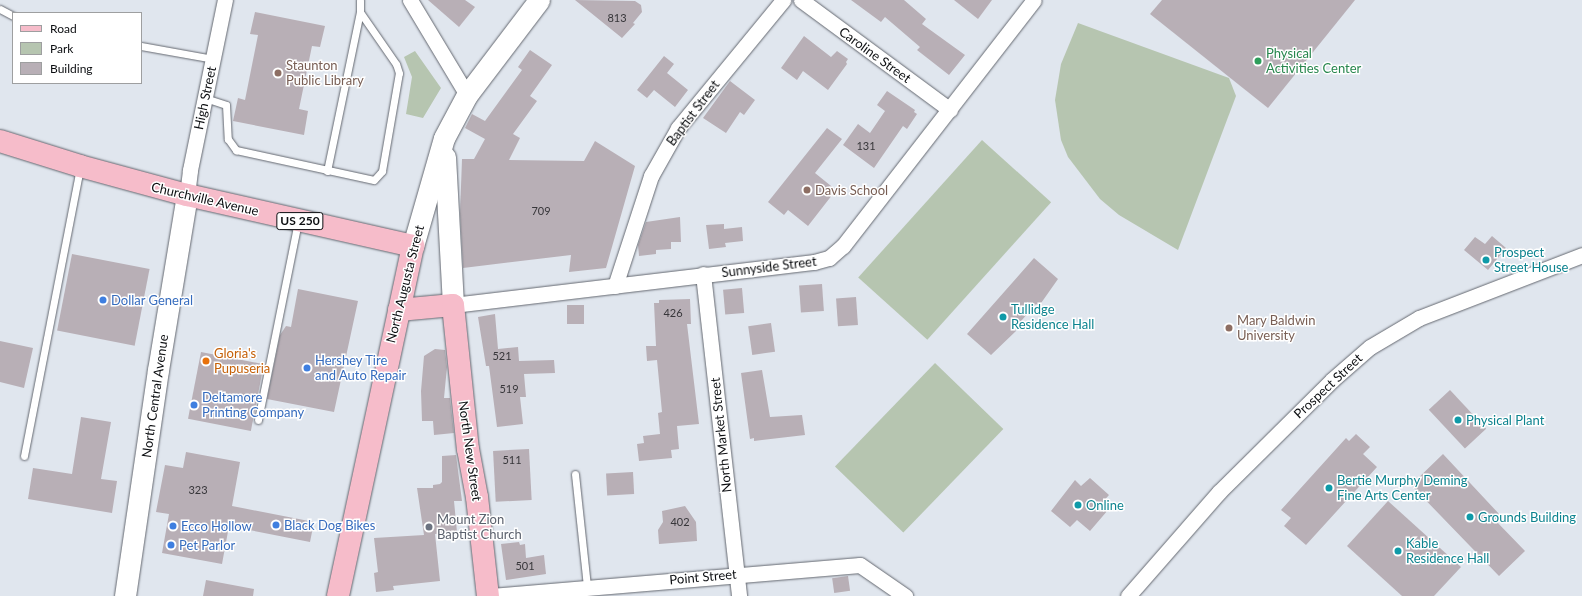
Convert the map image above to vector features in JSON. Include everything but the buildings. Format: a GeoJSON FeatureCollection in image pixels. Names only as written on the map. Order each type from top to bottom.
{"type":"FeatureCollection","features":[{"type":"Feature","properties":{"kind":"main road","name":"North Augusta Street"},"geometry":{"type":"LineString","coordinates":[[338,596],[413,246],[444,138],[467,95],[539,0]]}},
{"type":"Feature","properties":{"kind":"main road","name":"North New Street"},"geometry":{"type":"LineString","coordinates":[[444,138],[453,306],[468,449],[477,497],[488,596]]}},
{"type":"Feature","properties":{"kind":"main road","name":"Churchville Avenue"},"geometry":{"type":"LineString","coordinates":[[0,141],[80,166],[187,195],[413,246]]}},
{"type":"Feature","properties":{"kind":"main road","name":"North Central Avenue"},"geometry":{"type":"LineString","coordinates":[[125,596],[158,370],[187,195]]}},
{"type":"Feature","properties":{"kind":"main road"},"geometry":{"type":"LineString","coordinates":[[399,310],[453,306]]}},
{"type":"Feature","properties":{"kind":"street","name":"High Street"},"geometry":{"type":"LineString","coordinates":[[187,195],[225,0]]}},
{"type":"Feature","properties":{"kind":"street"},"geometry":{"type":"LineString","coordinates":[[410,0],[467,95]]}},
{"type":"Feature","properties":{"kind":"street","name":"Baptist Street"},"geometry":{"type":"LineString","coordinates":[[615,286],[651,176],[678,128],[783,0]]}},
{"type":"Feature","properties":{"kind":"street","name":"Caroline Street"},"geometry":{"type":"LineString","coordinates":[[801,0],[950,110]]}},
{"type":"Feature","properties":{"kind":"street","name":"Sunnyside Street"},"geometry":{"type":"LineString","coordinates":[[453,306],[703,274],[814,262],[834,254],[950,110],[1034,0]]}},
{"type":"Feature","properties":{"kind":"street","name":"Prospect Street"},"geometry":{"type":"LineString","coordinates":[[1128,596],[1219,492],[1332,380],[1370,347],[1419,318],[1582,255]]}},
{"type":"Feature","properties":{"kind":"street","name":"North Market Street"},"geometry":{"type":"LineString","coordinates":[[703,274],[739,596]]}},
{"type":"Feature","properties":{"kind":"street","name":"Point Street"},"geometry":{"type":"LineString","coordinates":[[491,596],[587,586],[860,565],[906,596]]}},
{"type":"Feature","properties":{"kind":"lane"},"geometry":{"type":"LineString","coordinates":[[327,171],[360,12],[360,0]]}},
{"type":"Feature","properties":{"kind":"lane"},"geometry":{"type":"LineString","coordinates":[[0,9],[12,15]]}},
{"type":"Feature","properties":{"kind":"lane"},"geometry":{"type":"LineString","coordinates":[[205,98],[226,105],[228,139],[236,150],[367,180],[374,180],[382,171],[399,73],[396,64],[360,12]]}},
{"type":"Feature","properties":{"kind":"lane"},"geometry":{"type":"LineString","coordinates":[[142,46],[213,59]]}},
{"type":"Feature","properties":{"kind":"lane"},"geometry":{"type":"LineString","coordinates":[[24,456],[80,166]]}},
{"type":"Feature","properties":{"kind":"lane"},"geometry":{"type":"LineString","coordinates":[[258,420],[299,220]]}},
{"type":"Feature","properties":{"kind":"lane"},"geometry":{"type":"LineString","coordinates":[[575,474],[587,586]]}},
{"type":"Feature","properties":{"kind":"green space"},"geometry":{"type":"Polygon","coordinates":[[[1078,23],[1229,78],[1236,96],[1178,250],[1119,215],[1100,199],[1068,157],[1061,140],[1055,100],[1061,64],[1078,23]]]}},
{"type":"Feature","properties":{"kind":"green space"},"geometry":{"type":"Polygon","coordinates":[[[415,51],[441,88],[423,118],[406,114],[412,77],[404,57],[415,51]]]}},
{"type":"Feature","properties":{"kind":"green space"},"geometry":{"type":"Polygon","coordinates":[[[982,140],[1051,202],[927,340],[858,277],[982,140]]]}},
{"type":"Feature","properties":{"kind":"green space"},"geometry":{"type":"Polygon","coordinates":[[[935,363],[1003,429],[903,533],[835,467],[935,363]]]}},
{"type":"Feature","properties":{"kind":"place","name":"Physical Activities Center"},"geometry":{"type":"Point","coordinates":[1258,61]}},
{"type":"Feature","properties":{"kind":"place","name":"Staunton Public Library"},"geometry":{"type":"Point","coordinates":[278,73]}},
{"type":"Feature","properties":{"kind":"place","name":"Davis School"},"geometry":{"type":"Point","coordinates":[807,190]}},
{"type":"Feature","properties":{"kind":"place","name":"Prospect Street House"},"geometry":{"type":"Point","coordinates":[1486,260]}},
{"type":"Feature","properties":{"kind":"place","name":"Dollar General"},"geometry":{"type":"Point","coordinates":[103,300]}},
{"type":"Feature","properties":{"kind":"place","name":"Tullidge Residence Hall"},"geometry":{"type":"Point","coordinates":[1003,317]}},
{"type":"Feature","properties":{"kind":"place","name":"Mary Baldwin University"},"geometry":{"type":"Point","coordinates":[1229,328]}},
{"type":"Feature","properties":{"kind":"place","name":"Gloria's Pupuseria"},"geometry":{"type":"Point","coordinates":[206,361]}},
{"type":"Feature","properties":{"kind":"place","name":"Hershey Tire and Auto Repair"},"geometry":{"type":"Point","coordinates":[307,368]}},
{"type":"Feature","properties":{"kind":"place","name":"Deltamore Printing Company"},"geometry":{"type":"Point","coordinates":[194,405]}},
{"type":"Feature","properties":{"kind":"place","name":"Physical Plant"},"geometry":{"type":"Point","coordinates":[1458,420]}},
{"type":"Feature","properties":{"kind":"place","name":"Bertie Murphy Deming Fine Arts Center"},"geometry":{"type":"Point","coordinates":[1329,488]}},
{"type":"Feature","properties":{"kind":"place","name":"Online"},"geometry":{"type":"Point","coordinates":[1078,505]}},
{"type":"Feature","properties":{"kind":"place","name":"Grounds Building"},"geometry":{"type":"Point","coordinates":[1470,517]}},
{"type":"Feature","properties":{"kind":"place","name":"Black Dog Bikes"},"geometry":{"type":"Point","coordinates":[276,525]}},
{"type":"Feature","properties":{"kind":"place","name":"Ecco Hollow"},"geometry":{"type":"Point","coordinates":[173,526]}},
{"type":"Feature","properties":{"kind":"place","name":"Mount Zion Baptist Church"},"geometry":{"type":"Point","coordinates":[429,527]}},
{"type":"Feature","properties":{"kind":"place","name":"Pet Parlor"},"geometry":{"type":"Point","coordinates":[171,545]}},
{"type":"Feature","properties":{"kind":"place","name":"Kable Residence Hall"},"geometry":{"type":"Point","coordinates":[1398,551]}}]}
